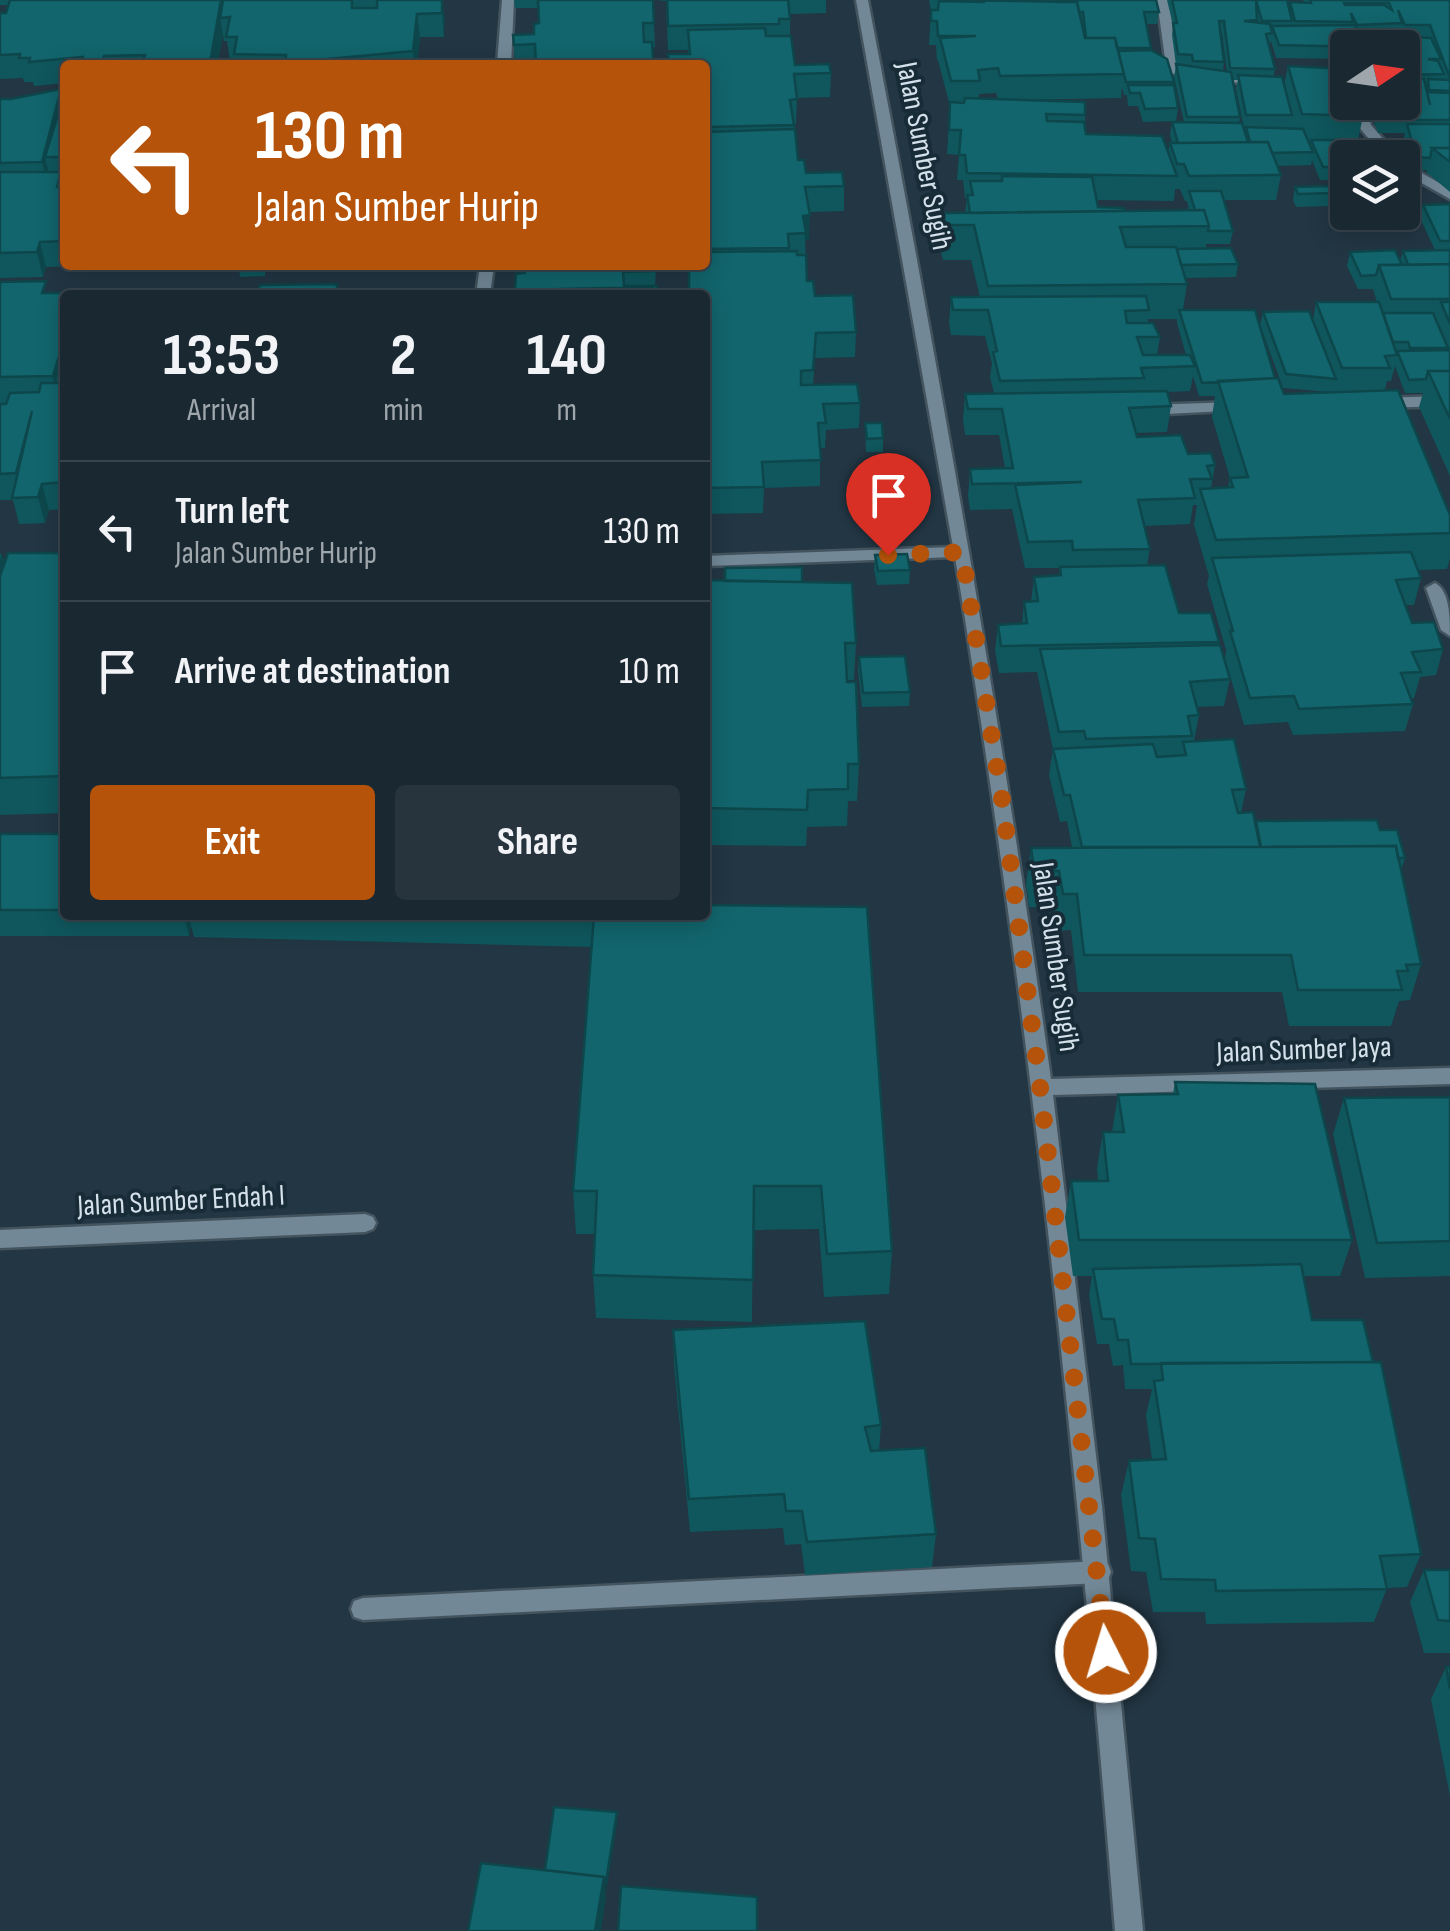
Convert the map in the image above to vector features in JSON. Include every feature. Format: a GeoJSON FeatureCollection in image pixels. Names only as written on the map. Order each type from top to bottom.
{"type":"FeatureCollection","features":[{"type":"Feature","properties":{"kind":"street"},"geometry":{"type":"LineString","coordinates":[[504,60],[508,0]]}},
{"type":"Feature","properties":{"kind":"street","name":"Jalan Sumber Sugih"},"geometry":{"type":"LineString","coordinates":[[862,0],[940,416],[1002,799],[1099,1572],[1128,1931]]}},
{"type":"Feature","properties":{"kind":"street"},"geometry":{"type":"LineString","coordinates":[[1163,0],[1172,70],[1229,82],[1288,85]]}},
{"type":"Feature","properties":{"kind":"street"},"geometry":{"type":"LineString","coordinates":[[1420,177],[1450,196]]}},
{"type":"Feature","properties":{"kind":"street"},"geometry":{"type":"LineString","coordinates":[[1352,404],[1450,401]]}},
{"type":"Feature","properties":{"kind":"street"},"geometry":{"type":"LineString","coordinates":[[1136,410],[1254,407]]}},
{"type":"Feature","properties":{"kind":"street"},"geometry":{"type":"LineString","coordinates":[[940,416],[959,416]]}},
{"type":"Feature","properties":{"kind":"street"},"geometry":{"type":"LineString","coordinates":[[710,561],[962,552]]}},
{"type":"Feature","properties":{"kind":"street"},"geometry":{"type":"LineString","coordinates":[[1435,588],[1450,630]]}},
{"type":"Feature","properties":{"kind":"street","name":"Jalan Sumber Jaya"},"geometry":{"type":"LineString","coordinates":[[1040,1086],[1450,1076]]}},
{"type":"Feature","properties":{"kind":"street","name":"Jalan Sumber Endah I"},"geometry":{"type":"LineString","coordinates":[[0,1240],[365,1223]]}},
{"type":"Feature","properties":{"kind":"street"},"geometry":{"type":"LineString","coordinates":[[362,1609],[1099,1572]]}},
{"type":"Feature","properties":{"kind":"building"},"geometry":{"type":"Polygon","coordinates":[[[10,0],[221,0],[211,60],[143,60],[145,55],[29,62],[30,58],[19,58],[20,54],[0,55],[0,13],[6,13],[10,0]]]}},
{"type":"Feature","properties":{"kind":"building"},"geometry":{"type":"Polygon","coordinates":[[[223,0],[352,0],[352,8],[377,8],[377,0],[442,0],[442,13],[417,14],[413,51],[317,60],[234,54],[237,37],[226,37],[230,17],[220,18],[223,0]]]}},
{"type":"Feature","properties":{"kind":"building"},"geometry":{"type":"Polygon","coordinates":[[[538,0],[653,0],[654,23],[643,23],[644,42],[652,42],[653,60],[536,60],[535,44],[514,45],[513,35],[534,34],[534,24],[539,23],[538,0]]]}},
{"type":"Feature","properties":{"kind":"building"},"geometry":{"type":"Polygon","coordinates":[[[667,0],[788,0],[790,19],[779,19],[779,24],[668,26],[667,0]]]}},
{"type":"Feature","properties":{"kind":"building"},"geometry":{"type":"Polygon","coordinates":[[[959,0],[1077,2],[1085,38],[1115,38],[1124,74],[1000,76],[998,68],[978,70],[980,81],[951,81],[940,38],[976,36],[938,36],[931,10],[938,10],[939,1],[985,2],[959,0]]]}},
{"type":"Feature","properties":{"kind":"building"},"geometry":{"type":"Polygon","coordinates":[[[1057,0],[1156,0],[1159,12],[1144,12],[1151,48],[1117,48],[1115,38],[1086,38],[1083,12],[1079,12],[1077,2],[1057,0]]]}},
{"type":"Feature","properties":{"kind":"building"},"geometry":{"type":"Polygon","coordinates":[[[1172,0],[1256,0],[1257,20],[1244,21],[1270,24],[1272,33],[1266,34],[1275,69],[1230,68],[1224,21],[1219,21],[1224,62],[1193,61],[1192,55],[1178,54],[1172,0]]]}},
{"type":"Feature","properties":{"kind":"building"},"geometry":{"type":"Polygon","coordinates":[[[1256,0],[1287,0],[1292,21],[1262,21],[1256,0]]]}},
{"type":"Feature","properties":{"kind":"building"},"geometry":{"type":"Polygon","coordinates":[[[1310,0],[1450,0],[1450,78],[1430,25],[1405,25],[1398,10],[1402,23],[1357,25],[1351,13],[1353,22],[1295,21],[1290,2],[1311,3],[1310,0]],[[1344,3],[1384,5],[1392,10],[1389,3],[1344,3]]]}},
{"type":"Feature","properties":{"kind":"building"},"geometry":{"type":"Polygon","coordinates":[[[1355,25],[1356,30],[1330,30],[1330,46],[1279,45],[1272,26],[1355,25]]]}},
{"type":"Feature","properties":{"kind":"building"},"geometry":{"type":"Polygon","coordinates":[[[765,28],[766,36],[791,36],[795,65],[829,64],[831,73],[794,74],[797,99],[790,100],[794,125],[710,127],[710,60],[669,60],[668,54],[690,54],[688,30],[765,28]]]}},
{"type":"Feature","properties":{"kind":"building"},"geometry":{"type":"Polygon","coordinates":[[[1420,37],[1431,38],[1441,59],[1428,59],[1438,61],[1444,74],[1420,75],[1420,37]]]}},
{"type":"Feature","properties":{"kind":"building"},"geometry":{"type":"Polygon","coordinates":[[[1151,50],[1167,59],[1174,82],[1126,82],[1118,51],[1151,50]]]}},
{"type":"Feature","properties":{"kind":"building"},"geometry":{"type":"Polygon","coordinates":[[[1176,64],[1231,72],[1240,117],[1187,117],[1176,64]]]}},
{"type":"Feature","properties":{"kind":"building"},"geometry":{"type":"Polygon","coordinates":[[[1288,66],[1330,68],[1330,115],[1302,114],[1288,66]]]}},
{"type":"Feature","properties":{"kind":"building"},"geometry":{"type":"Polygon","coordinates":[[[1238,75],[1282,77],[1292,115],[1246,115],[1238,75]]]}},
{"type":"Feature","properties":{"kind":"building"},"geometry":{"type":"Polygon","coordinates":[[[1420,79],[1424,79],[1427,92],[1450,93],[1450,120],[1420,120],[1420,79]]]}},
{"type":"Feature","properties":{"kind":"building"},"geometry":{"type":"Polygon","coordinates":[[[1428,79],[1450,80],[1450,91],[1429,90],[1428,79]]]}},
{"type":"Feature","properties":{"kind":"building"},"geometry":{"type":"Polygon","coordinates":[[[1128,85],[1174,85],[1178,108],[1145,109],[1140,93],[1130,93],[1128,85]]]}},
{"type":"Feature","properties":{"kind":"building"},"geometry":{"type":"Polygon","coordinates":[[[60,89],[42,162],[0,163],[0,99],[60,89]]]}},
{"type":"Feature","properties":{"kind":"building"},"geometry":{"type":"Polygon","coordinates":[[[965,98],[1085,102],[1085,115],[1046,114],[1047,121],[1084,122],[1086,134],[1162,136],[1177,176],[967,173],[965,155],[959,155],[961,130],[949,130],[950,102],[964,103],[965,98]]]}},
{"type":"Feature","properties":{"kind":"building"},"geometry":{"type":"Polygon","coordinates":[[[60,109],[60,157],[45,157],[60,109]]]}},
{"type":"Feature","properties":{"kind":"building"},"geometry":{"type":"Polygon","coordinates":[[[1172,122],[1242,123],[1248,142],[1178,143],[1172,122]]]}},
{"type":"Feature","properties":{"kind":"building"},"geometry":{"type":"Polygon","coordinates":[[[1407,124],[1450,124],[1450,148],[1432,148],[1430,158],[1420,157],[1420,140],[1411,140],[1407,124]]]}},
{"type":"Feature","properties":{"kind":"building"},"geometry":{"type":"Polygon","coordinates":[[[1246,127],[1303,129],[1313,152],[1272,153],[1268,142],[1250,142],[1246,127]]]}},
{"type":"Feature","properties":{"kind":"building"},"geometry":{"type":"Polygon","coordinates":[[[795,129],[798,160],[804,160],[806,173],[842,172],[844,186],[805,187],[810,215],[803,216],[806,233],[788,234],[789,248],[710,249],[710,132],[795,129]]]}},
{"type":"Feature","properties":{"kind":"building"},"geometry":{"type":"Polygon","coordinates":[[[1311,140],[1330,140],[1330,167],[1323,167],[1311,140]]]}},
{"type":"Feature","properties":{"kind":"building"},"geometry":{"type":"Polygon","coordinates":[[[1268,142],[1281,175],[1189,176],[1184,164],[1177,164],[1170,143],[1268,142]]]}},
{"type":"Feature","properties":{"kind":"building"},"geometry":{"type":"Polygon","coordinates":[[[1432,148],[1450,148],[1450,162],[1432,148]]]}},
{"type":"Feature","properties":{"kind":"building"},"geometry":{"type":"Polygon","coordinates":[[[0,172],[60,172],[60,241],[40,242],[37,252],[0,253],[0,172]]]}},
{"type":"Feature","properties":{"kind":"building"},"geometry":{"type":"Polygon","coordinates":[[[1002,176],[1092,177],[1098,207],[1125,211],[970,213],[970,181],[1002,181],[1002,176]]]}},
{"type":"Feature","properties":{"kind":"building"},"geometry":{"type":"Polygon","coordinates":[[[1330,186],[1330,193],[1298,194],[1295,187],[1330,186]]]}},
{"type":"Feature","properties":{"kind":"building"},"geometry":{"type":"Polygon","coordinates":[[[1189,191],[1221,191],[1233,231],[1208,231],[1204,210],[1195,210],[1189,191]]]}},
{"type":"Feature","properties":{"kind":"building"},"geometry":{"type":"Polygon","coordinates":[[[1450,204],[1450,241],[1440,241],[1423,205],[1450,204]]]}},
{"type":"Feature","properties":{"kind":"building"},"geometry":{"type":"Polygon","coordinates":[[[1204,210],[1209,226],[1120,227],[1126,247],[1176,247],[1187,284],[988,286],[974,225],[945,225],[942,213],[1204,210]]]}},
{"type":"Feature","properties":{"kind":"building"},"geometry":{"type":"Polygon","coordinates":[[[1231,248],[1238,264],[1181,265],[1177,249],[1231,248]]]}},
{"type":"Feature","properties":{"kind":"building"},"geometry":{"type":"Polygon","coordinates":[[[1395,250],[1402,265],[1379,265],[1376,275],[1361,276],[1350,252],[1395,250]]]}},
{"type":"Feature","properties":{"kind":"building"},"geometry":{"type":"Polygon","coordinates":[[[1450,250],[1450,264],[1408,265],[1403,251],[1450,250]]]}},
{"type":"Feature","properties":{"kind":"building"},"geometry":{"type":"Polygon","coordinates":[[[797,251],[797,255],[806,255],[807,281],[813,281],[815,296],[853,295],[856,332],[816,333],[813,370],[801,371],[801,385],[857,384],[860,403],[823,404],[826,423],[818,423],[821,460],[762,462],[764,487],[710,488],[710,290],[689,290],[689,270],[710,270],[710,252],[797,251]]]}},
{"type":"Feature","properties":{"kind":"building"},"geometry":{"type":"Polygon","coordinates":[[[1450,264],[1450,299],[1391,299],[1379,265],[1450,264]]]}},
{"type":"Feature","properties":{"kind":"building"},"geometry":{"type":"Polygon","coordinates":[[[654,270],[623,272],[624,286],[657,286],[657,290],[515,290],[516,274],[654,270]]]}},
{"type":"Feature","properties":{"kind":"building"},"geometry":{"type":"Polygon","coordinates":[[[46,281],[42,293],[60,293],[60,353],[53,376],[0,377],[0,282],[46,281]]]}},
{"type":"Feature","properties":{"kind":"building"},"geometry":{"type":"Polygon","coordinates":[[[337,284],[337,290],[258,290],[260,285],[337,284]]]}},
{"type":"Feature","properties":{"kind":"building"},"geometry":{"type":"Polygon","coordinates":[[[653,287],[653,290],[548,290],[653,287]]]}},
{"type":"Feature","properties":{"kind":"building"},"geometry":{"type":"Polygon","coordinates":[[[1146,296],[1149,310],[1125,311],[1127,323],[1153,323],[1160,337],[1137,337],[1143,355],[1190,355],[1195,366],[1141,368],[1144,378],[1000,381],[988,310],[953,310],[951,297],[1146,296]]]}},
{"type":"Feature","properties":{"kind":"building"},"geometry":{"type":"Polygon","coordinates":[[[1316,302],[1379,302],[1397,355],[1385,356],[1390,368],[1342,368],[1316,302]]]}},
{"type":"Feature","properties":{"kind":"building"},"geometry":{"type":"Polygon","coordinates":[[[1441,302],[1450,302],[1450,324],[1441,302]]]}},
{"type":"Feature","properties":{"kind":"building"},"geometry":{"type":"Polygon","coordinates":[[[1179,310],[1255,310],[1275,378],[1202,383],[1179,310]]]}},
{"type":"Feature","properties":{"kind":"building"},"geometry":{"type":"Polygon","coordinates":[[[1309,311],[1336,379],[1286,374],[1263,312],[1309,311]]]}},
{"type":"Feature","properties":{"kind":"building"},"geometry":{"type":"Polygon","coordinates":[[[1383,313],[1433,313],[1448,348],[1410,348],[1408,342],[1393,342],[1383,313]]]}},
{"type":"Feature","properties":{"kind":"building"},"geometry":{"type":"Polygon","coordinates":[[[1450,350],[1450,371],[1428,371],[1426,379],[1409,380],[1397,351],[1450,350]]]}},
{"type":"Feature","properties":{"kind":"building"},"geometry":{"type":"Polygon","coordinates":[[[1428,371],[1450,371],[1450,419],[1428,371]]]}},
{"type":"Feature","properties":{"kind":"building"},"geometry":{"type":"Polygon","coordinates":[[[1278,378],[1284,394],[1398,390],[1450,515],[1450,533],[1216,540],[1200,489],[1233,487],[1230,478],[1248,477],[1218,381],[1278,378]]]}},
{"type":"Feature","properties":{"kind":"building"},"geometry":{"type":"Polygon","coordinates":[[[41,383],[60,383],[60,482],[42,484],[38,497],[12,498],[32,411],[16,473],[0,474],[0,404],[6,404],[10,393],[39,392],[41,383]]]}},
{"type":"Feature","properties":{"kind":"building"},"geometry":{"type":"Polygon","coordinates":[[[1167,391],[1171,406],[1129,408],[1137,437],[1181,435],[1188,454],[1211,453],[1215,465],[1207,466],[1212,479],[1190,479],[1195,498],[1138,500],[1150,549],[1073,550],[1072,541],[1028,542],[1015,485],[1082,482],[972,484],[970,469],[1013,468],[1002,409],[968,409],[965,394],[1167,391]]]}},
{"type":"Feature","properties":{"kind":"building"},"geometry":{"type":"Polygon","coordinates":[[[865,423],[882,423],[883,438],[867,439],[865,423]]]}},
{"type":"Feature","properties":{"kind":"building"},"geometry":{"type":"Polygon","coordinates":[[[1411,552],[1421,578],[1396,580],[1412,623],[1434,622],[1443,649],[1412,652],[1421,672],[1401,673],[1413,704],[1299,709],[1294,696],[1250,698],[1212,558],[1411,552]]]}},
{"type":"Feature","properties":{"kind":"building"},"geometry":{"type":"Polygon","coordinates":[[[8,553],[60,553],[60,776],[0,778],[0,576],[8,553]]]}},
{"type":"Feature","properties":{"kind":"building"},"geometry":{"type":"Polygon","coordinates":[[[907,554],[910,570],[878,571],[875,555],[907,554]]]}},
{"type":"Feature","properties":{"kind":"building"},"geometry":{"type":"Polygon","coordinates":[[[1165,565],[1179,613],[1211,613],[1219,642],[1001,646],[998,625],[1027,623],[1024,602],[1038,601],[1034,577],[1061,575],[1060,567],[1165,565]]]}},
{"type":"Feature","properties":{"kind":"building"},"geometry":{"type":"Polygon","coordinates":[[[802,567],[802,582],[725,581],[725,568],[802,567]]]}},
{"type":"Feature","properties":{"kind":"building"},"geometry":{"type":"Polygon","coordinates":[[[710,580],[852,583],[856,643],[845,643],[847,682],[856,682],[859,764],[848,764],[848,789],[808,790],[807,810],[710,808],[710,580]]]}},
{"type":"Feature","properties":{"kind":"building"},"geometry":{"type":"Polygon","coordinates":[[[1220,645],[1230,679],[1190,682],[1199,715],[1188,716],[1192,736],[1086,739],[1084,731],[1059,732],[1040,649],[1220,645]]]}},
{"type":"Feature","properties":{"kind":"building"},"geometry":{"type":"Polygon","coordinates":[[[905,656],[910,692],[863,693],[859,657],[905,656]]]}},
{"type":"Feature","properties":{"kind":"building"},"geometry":{"type":"Polygon","coordinates":[[[1234,739],[1246,789],[1232,790],[1238,813],[1253,812],[1260,847],[1082,847],[1070,795],[1064,795],[1053,749],[1153,744],[1157,757],[1186,755],[1183,742],[1234,739]]]}},
{"type":"Feature","properties":{"kind":"building"},"geometry":{"type":"Polygon","coordinates":[[[1377,820],[1380,830],[1397,830],[1405,858],[1398,858],[1396,846],[1261,847],[1256,821],[1377,820]]]}},
{"type":"Feature","properties":{"kind":"building"},"geometry":{"type":"Polygon","coordinates":[[[0,834],[60,834],[60,910],[0,910],[0,834]]]}},
{"type":"Feature","properties":{"kind":"building"},"geometry":{"type":"Polygon","coordinates":[[[1396,846],[1421,964],[1406,965],[1408,971],[1397,971],[1402,990],[1298,990],[1291,955],[1084,955],[1077,894],[1063,894],[1059,871],[1034,870],[1031,848],[1396,846]]]}},
{"type":"Feature","properties":{"kind":"building"},"geometry":{"type":"Polygon","coordinates":[[[710,905],[867,907],[892,1251],[827,1254],[821,1186],[754,1186],[753,1280],[593,1275],[597,1191],[573,1191],[594,920],[710,920],[710,905]]]}},
{"type":"Feature","properties":{"kind":"building"},"geometry":{"type":"Polygon","coordinates":[[[1175,1082],[1315,1084],[1352,1240],[1079,1240],[1071,1181],[1108,1181],[1103,1132],[1124,1132],[1118,1095],[1178,1094],[1175,1082]]]}},
{"type":"Feature","properties":{"kind":"building"},"geometry":{"type":"Polygon","coordinates":[[[1450,1097],[1450,1241],[1377,1243],[1344,1098],[1450,1097]]]}},
{"type":"Feature","properties":{"kind":"building"},"geometry":{"type":"Polygon","coordinates":[[[1301,1264],[1312,1320],[1363,1320],[1373,1362],[1131,1364],[1128,1340],[1118,1340],[1114,1319],[1102,1319],[1093,1269],[1301,1264]]]}},
{"type":"Feature","properties":{"kind":"building"},"geometry":{"type":"Polygon","coordinates":[[[865,1321],[881,1425],[865,1427],[871,1451],[925,1448],[936,1534],[807,1542],[802,1511],[786,1511],[784,1494],[689,1499],[673,1330],[865,1321]]]}},
{"type":"Feature","properties":{"kind":"building"},"geometry":{"type":"Polygon","coordinates":[[[1381,1362],[1421,1554],[1380,1556],[1387,1589],[1216,1591],[1215,1580],[1161,1579],[1155,1539],[1139,1538],[1129,1461],[1166,1459],[1154,1381],[1163,1380],[1161,1363],[1381,1362]]]}},
{"type":"Feature","properties":{"kind":"building"},"geometry":{"type":"Polygon","coordinates":[[[1424,1570],[1450,1570],[1450,1621],[1438,1620],[1424,1570]]]}},
{"type":"Feature","properties":{"kind":"building"},"geometry":{"type":"Polygon","coordinates":[[[554,1807],[617,1812],[606,1882],[604,1877],[545,1870],[554,1807]]]}},
{"type":"Feature","properties":{"kind":"building"},"geometry":{"type":"Polygon","coordinates":[[[481,1863],[604,1877],[595,1931],[468,1931],[481,1863]]]}},
{"type":"Feature","properties":{"kind":"building"},"geometry":{"type":"Polygon","coordinates":[[[621,1886],[757,1897],[757,1931],[618,1931],[621,1886]]]}},
{"type":"Feature","properties":{"kind":"route"},"geometry":{"type":"LineString","coordinates":[[888,555],[962,552],[1002,799],[1040,1086],[1106,1652]]}}]}
